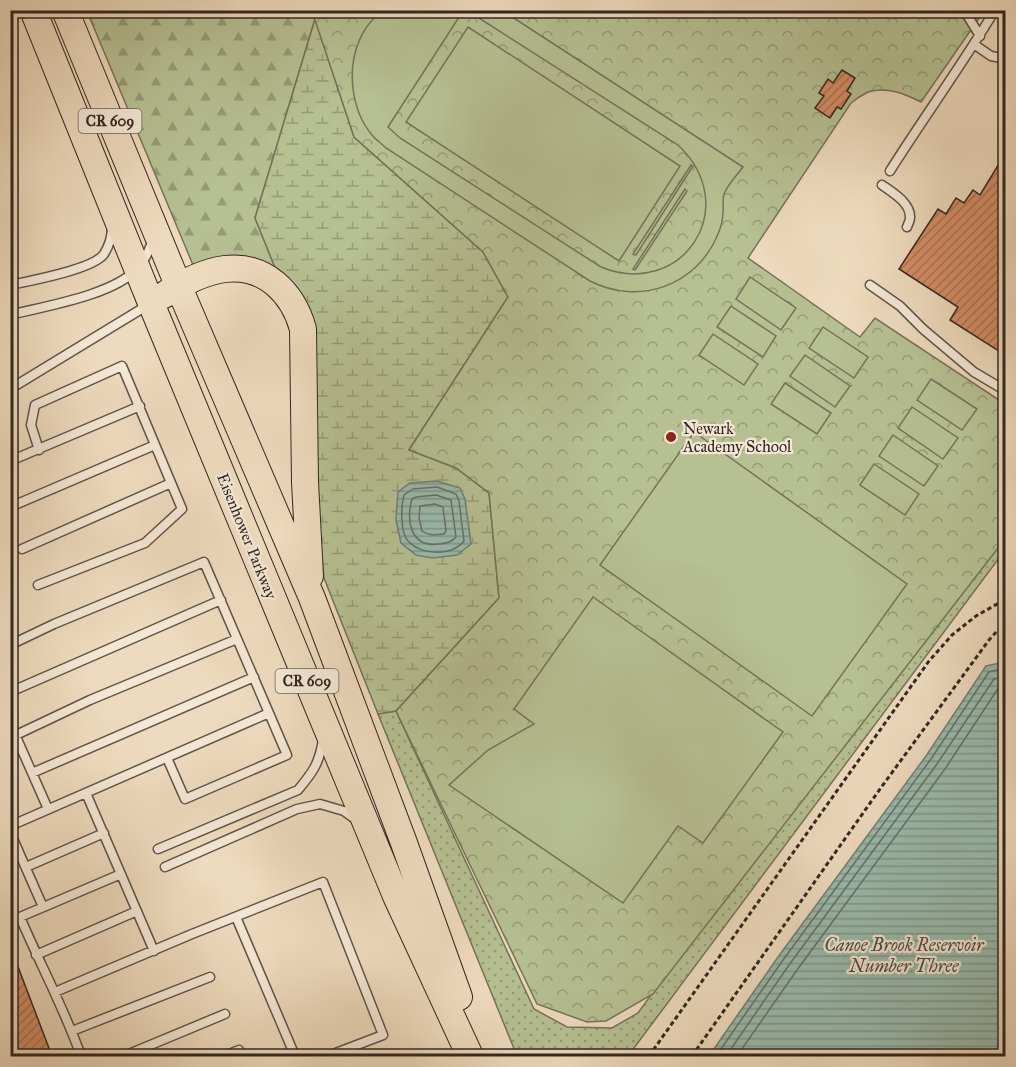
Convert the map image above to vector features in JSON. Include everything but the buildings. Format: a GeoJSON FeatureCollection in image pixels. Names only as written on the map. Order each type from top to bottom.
{"type":"FeatureCollection","features":[{"type":"Feature","properties":{"kind":"main road","name":"Eisenhower Parkway"},"geometry":{"type":"LineString","coordinates":[[33,10],[112,208],[396,896],[470,1056]]}},
{"type":"Feature","properties":{"kind":"main road","name":"Eisenhower Parkway"},"geometry":{"type":"LineString","coordinates":[[64,10],[178,285],[312,598],[404,843],[480,1056]]}},
{"type":"Feature","properties":{"kind":"main road"},"geometry":{"type":"LineString","coordinates":[[151,303],[178,285],[212,271],[227,269],[242,269],[257,273],[282,289],[292,301],[303,329],[306,502],[312,598]]}},
{"type":"Feature","properties":{"kind":"lane"},"geometry":{"type":"LineString","coordinates":[[964,10],[980,36]]}},
{"type":"Feature","properties":{"kind":"lane"},"geometry":{"type":"LineString","coordinates":[[890,171],[915,130],[975,45],[995,10]]}},
{"type":"Feature","properties":{"kind":"lane"},"geometry":{"type":"LineString","coordinates":[[975,45],[991,56],[1005,59]]}},
{"type":"Feature","properties":{"kind":"lane"},"geometry":{"type":"LineString","coordinates":[[882,185],[896,194],[906,205],[910,217],[907,227]]}},
{"type":"Feature","properties":{"kind":"lane"},"geometry":{"type":"LineString","coordinates":[[10,285],[78,269],[103,255],[112,234],[112,208]]}},
{"type":"Feature","properties":{"kind":"lane"},"geometry":{"type":"LineString","coordinates":[[10,315],[115,285],[137,269],[147,255],[156,231]]}},
{"type":"Feature","properties":{"kind":"lane"},"geometry":{"type":"LineString","coordinates":[[870,285],[900,306],[923,329],[974,372],[1005,391]]}},
{"type":"Feature","properties":{"kind":"lane"},"geometry":{"type":"LineString","coordinates":[[10,389],[151,303]]}},
{"type":"Feature","properties":{"kind":"lane"},"geometry":{"type":"LineString","coordinates":[[38,585],[146,543],[182,509],[122,366],[35,405],[32,425],[39,450]]}},
{"type":"Feature","properties":{"kind":"lane"},"geometry":{"type":"LineString","coordinates":[[10,461],[140,406]]}},
{"type":"Feature","properties":{"kind":"lane"},"geometry":{"type":"LineString","coordinates":[[10,507],[155,446]]}},
{"type":"Feature","properties":{"kind":"lane"},"geometry":{"type":"LineString","coordinates":[[22,549],[171,483]]}},
{"type":"Feature","properties":{"kind":"lane"},"geometry":{"type":"LineString","coordinates":[[10,645],[54,624],[204,562],[287,755],[185,799],[166,758]]}},
{"type":"Feature","properties":{"kind":"lane"},"geometry":{"type":"LineString","coordinates":[[10,692],[221,600]]}},
{"type":"Feature","properties":{"kind":"lane"},"geometry":{"type":"LineString","coordinates":[[16,735],[90,700],[237,639]]}},
{"type":"Feature","properties":{"kind":"lane"},"geometry":{"type":"LineString","coordinates":[[32,773],[254,677]]}},
{"type":"Feature","properties":{"kind":"lane"},"geometry":{"type":"LineString","coordinates":[[10,826],[269,713]]}},
{"type":"Feature","properties":{"kind":"lane"},"geometry":{"type":"LineString","coordinates":[[10,723],[48,809]]}},
{"type":"Feature","properties":{"kind":"lane"},"geometry":{"type":"LineString","coordinates":[[158,849],[298,790],[314,771],[325,724]]}},
{"type":"Feature","properties":{"kind":"lane"},"geometry":{"type":"LineString","coordinates":[[86,793],[154,951]]}},
{"type":"Feature","properties":{"kind":"lane"},"geometry":{"type":"LineString","coordinates":[[165,867],[297,809],[320,804],[344,811],[367,826]]}},
{"type":"Feature","properties":{"kind":"lane"},"geometry":{"type":"LineString","coordinates":[[10,832],[43,907]]}},
{"type":"Feature","properties":{"kind":"lane"},"geometry":{"type":"LineString","coordinates":[[26,867],[104,833]]}},
{"type":"Feature","properties":{"kind":"lane"},"geometry":{"type":"LineString","coordinates":[[81,1056],[56,992],[36,955],[20,917],[121,873]]}},
{"type":"Feature","properties":{"kind":"lane"},"geometry":{"type":"LineString","coordinates":[[56,992],[323,882],[383,1035],[328,1056]]}},
{"type":"Feature","properties":{"kind":"lane"},"geometry":{"type":"LineString","coordinates":[[36,955],[137,911]]}},
{"type":"Feature","properties":{"kind":"lane"},"geometry":{"type":"LineString","coordinates":[[236,917],[295,1056]]}},
{"type":"Feature","properties":{"kind":"lane"},"geometry":{"type":"LineString","coordinates":[[72,1031],[210,977]]}},
{"type":"Feature","properties":{"kind":"lane"},"geometry":{"type":"LineString","coordinates":[[124,1056],[225,1014]]}},
{"type":"Feature","properties":{"kind":"lane"},"geometry":{"type":"LineString","coordinates":[[224,1056],[239,1050]]}},
{"type":"Feature","properties":{"kind":"path"},"geometry":{"type":"LineString","coordinates":[[649,1056],[929,661],[952,635],[976,616],[1005,599]]}},
{"type":"Feature","properties":{"kind":"path"},"geometry":{"type":"LineString","coordinates":[[692,1056],[887,780],[1005,621]]}},
{"type":"Feature","properties":{"kind":"green space"},"geometry":{"type":"Polygon","coordinates":[[[87,11],[312,11],[315,19],[255,218],[276,270],[193,265],[87,11]]]}},
{"type":"Feature","properties":{"kind":"green space","name":"Newark Academy School"},"geometry":{"type":"Polygon","coordinates":[[[312,11],[984,11],[921,102],[889,90],[875,90],[851,103],[748,258],[860,337],[875,318],[1005,404],[1005,539],[653,994],[606,1021],[587,1022],[537,1004],[396,711],[499,598],[489,493],[456,468],[409,450],[508,297],[483,252],[354,137],[312,11]]]}},
{"type":"Feature","properties":{"kind":"green space"},"geometry":{"type":"Polygon","coordinates":[[[381,11],[463,11],[388,127],[400,138],[601,267],[630,274],[656,271],[678,259],[695,242],[704,220],[705,195],[697,169],[678,145],[468,11],[503,11],[743,167],[724,194],[722,223],[708,252],[696,267],[665,286],[646,291],[628,292],[609,288],[590,281],[386,148],[372,135],[359,114],[352,77],[355,52],[359,41],[368,24],[381,11]]]}},
{"type":"Feature","properties":{"kind":"green space"},"geometry":{"type":"Polygon","coordinates":[[[315,19],[354,137],[483,252],[508,297],[409,450],[456,468],[489,493],[499,598],[396,711],[378,714],[324,578],[317,512],[314,331],[276,270],[255,218],[315,19]]]}},
{"type":"Feature","properties":{"kind":"green space"},"geometry":{"type":"Polygon","coordinates":[[[468,27],[680,166],[619,261],[406,122],[468,27]]]}},
{"type":"Feature","properties":{"kind":"green space"},"geometry":{"type":"Polygon","coordinates":[[[691,165],[693,166],[636,255],[633,254],[691,165]]]}},
{"type":"Feature","properties":{"kind":"green space"},"geometry":{"type":"Polygon","coordinates":[[[685,189],[687,191],[635,270],[633,269],[685,189]]]}},
{"type":"Feature","properties":{"kind":"green space"},"geometry":{"type":"Polygon","coordinates":[[[750,277],[796,308],[781,330],[736,299],[750,277]]]}},
{"type":"Feature","properties":{"kind":"green space"},"geometry":{"type":"Polygon","coordinates":[[[731,306],[776,336],[763,357],[717,327],[731,306]]]}},
{"type":"Feature","properties":{"kind":"green space"},"geometry":{"type":"Polygon","coordinates":[[[823,327],[868,357],[854,378],[809,348],[823,327]]]}},
{"type":"Feature","properties":{"kind":"green space"},"geometry":{"type":"Polygon","coordinates":[[[713,334],[758,364],[744,385],[699,355],[713,334]]]}},
{"type":"Feature","properties":{"kind":"green space"},"geometry":{"type":"Polygon","coordinates":[[[805,355],[850,386],[835,407],[790,376],[805,355]]]}},
{"type":"Feature","properties":{"kind":"green space"},"geometry":{"type":"Polygon","coordinates":[[[931,379],[977,409],[962,430],[917,400],[931,379]]]}},
{"type":"Feature","properties":{"kind":"green space"},"geometry":{"type":"Polygon","coordinates":[[[785,383],[831,413],[817,434],[771,404],[785,383]]]}},
{"type":"Feature","properties":{"kind":"green space"},"geometry":{"type":"Polygon","coordinates":[[[912,407],[958,438],[943,459],[898,428],[912,407]]]}},
{"type":"Feature","properties":{"kind":"green space"},"geometry":{"type":"Polygon","coordinates":[[[694,432],[907,584],[812,716],[600,565],[694,432]]]}},
{"type":"Feature","properties":{"kind":"green space"},"geometry":{"type":"Polygon","coordinates":[[[893,435],[938,466],[924,486],[879,456],[893,435]]]}},
{"type":"Feature","properties":{"kind":"green space"},"geometry":{"type":"Polygon","coordinates":[[[874,464],[919,494],[905,515],[860,485],[874,464]]]}},
{"type":"Feature","properties":{"kind":"green space"},"geometry":{"type":"Polygon","coordinates":[[[1005,513],[1005,550],[628,1056],[517,1056],[378,714],[396,711],[534,1009],[567,1027],[612,1028],[638,1013],[999,517],[1005,513]]]}},
{"type":"Feature","properties":{"kind":"green space"},"geometry":{"type":"Polygon","coordinates":[[[593,597],[783,732],[703,843],[678,826],[623,903],[449,785],[488,750],[534,724],[514,709],[593,597]]]}},
{"type":"Feature","properties":{"kind":"water"},"geometry":{"type":"Polygon","coordinates":[[[437,481],[460,488],[465,499],[471,544],[457,555],[433,558],[416,555],[401,543],[396,520],[398,492],[410,483],[437,481]]]}},
{"type":"Feature","properties":{"kind":"water","name":"Canoe Brook Reservoir Number Three"},"geometry":{"type":"Polygon","coordinates":[[[1005,662],[1005,1056],[709,1056],[778,957],[926,756],[986,666],[1005,662]]]}},
{"type":"Feature","properties":{"kind":"place","name":"Newark Academy School"},"geometry":{"type":"Point","coordinates":[671,437]}}]}
